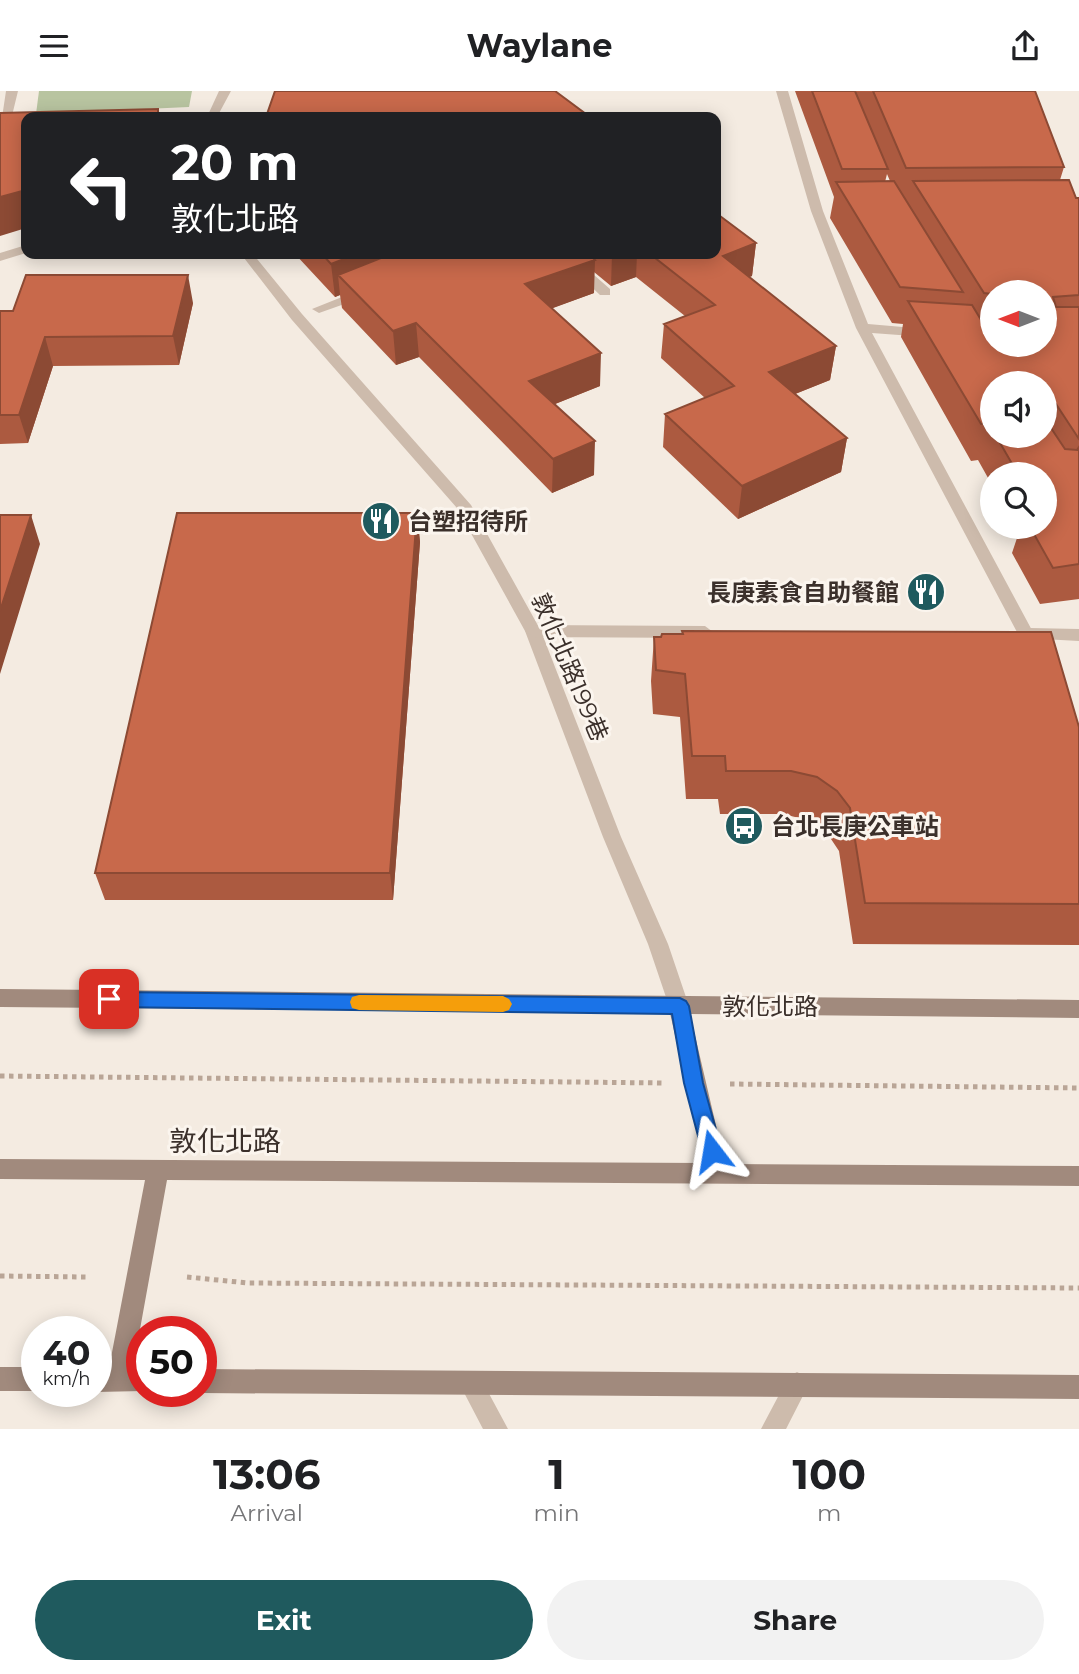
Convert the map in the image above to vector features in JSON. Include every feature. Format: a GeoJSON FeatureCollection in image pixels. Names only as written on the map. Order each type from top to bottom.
{"type":"FeatureCollection","features":[{"type":"Feature","properties":{"kind":"main road","name":"敦化北路"},"geometry":{"type":"LineString","coordinates":[[0,998],[1079,1009]]}},
{"type":"Feature","properties":{"kind":"main road"},"geometry":{"type":"LineString","coordinates":[[680,1006],[694,1083],[717,1174]]}},
{"type":"Feature","properties":{"kind":"main road","name":"敦化北路"},"geometry":{"type":"LineString","coordinates":[[0,1169],[1079,1176]]}},
{"type":"Feature","properties":{"kind":"main road"},"geometry":{"type":"LineString","coordinates":[[119,1380],[158,1170]]}},
{"type":"Feature","properties":{"kind":"main road"},"geometry":{"type":"LineString","coordinates":[[0,1379],[21,1379]]}},
{"type":"Feature","properties":{"kind":"main road"},"geometry":{"type":"LineString","coordinates":[[217,1381],[1079,1387]]}},
{"type":"Feature","properties":{"kind":"street"},"geometry":{"type":"LineString","coordinates":[[6,128],[12,91]]}},
{"type":"Feature","properties":{"kind":"street"},"geometry":{"type":"LineString","coordinates":[[214,112],[225,91]]}},
{"type":"Feature","properties":{"kind":"street"},"geometry":{"type":"LineString","coordinates":[[782,91],[863,328],[1019,634],[1079,635]]}},
{"type":"Feature","properties":{"kind":"street"},"geometry":{"type":"LineString","coordinates":[[0,257],[21,251]]}},
{"type":"Feature","properties":{"kind":"street","name":"敦化北路199巷"},"geometry":{"type":"LineString","coordinates":[[251,259],[297,317],[463,505],[533,631],[612,837],[658,944],[680,1006]]}},
{"type":"Feature","properties":{"kind":"street"},"geometry":{"type":"LineString","coordinates":[[569,259],[605,292]]}},
{"type":"Feature","properties":{"kind":"street"},"geometry":{"type":"LineString","coordinates":[[319,309],[371,289]]}},
{"type":"Feature","properties":{"kind":"street"},"geometry":{"type":"LineString","coordinates":[[863,328],[942,334]]}},
{"type":"Feature","properties":{"kind":"street"},"geometry":{"type":"LineString","coordinates":[[533,631],[718,632]]}},
{"type":"Feature","properties":{"kind":"street"},"geometry":{"type":"LineString","coordinates":[[471,1383],[496,1429]]}},
{"type":"Feature","properties":{"kind":"street"},"geometry":{"type":"LineString","coordinates":[[773,1429],[797,1384]]}},
{"type":"Feature","properties":{"kind":"path"},"geometry":{"type":"LineString","coordinates":[[0,1076],[1079,1087]]}},
{"type":"Feature","properties":{"kind":"path"},"geometry":{"type":"LineString","coordinates":[[0,1276],[87,1277]]}},
{"type":"Feature","properties":{"kind":"path"},"geometry":{"type":"LineString","coordinates":[[187,1277],[248,1283],[1079,1288]]}},
{"type":"Feature","properties":{"kind":"green space"},"geometry":{"type":"Polygon","coordinates":[[[39,91],[192,91],[189,107],[36,112],[39,91]]]}},
{"type":"Feature","properties":{"kind":"building"},"geometry":{"type":"Polygon","coordinates":[[[275,91],[555,91],[583,112],[268,112],[275,91]]]}},
{"type":"Feature","properties":{"kind":"building"},"geometry":{"type":"Polygon","coordinates":[[[812,91],[855,91],[888,169],[842,169],[812,91]]]}},
{"type":"Feature","properties":{"kind":"building"},"geometry":{"type":"Polygon","coordinates":[[[873,91],[1035,91],[1064,167],[906,168],[873,91]]]}},
{"type":"Feature","properties":{"kind":"building"},"geometry":{"type":"Polygon","coordinates":[[[158,109],[158,112],[40,112],[158,109]]]}},
{"type":"Feature","properties":{"kind":"building"},"geometry":{"type":"Polygon","coordinates":[[[21,112],[21,191],[0,197],[0,113],[21,112]]]}},
{"type":"Feature","properties":{"kind":"building"},"geometry":{"type":"Polygon","coordinates":[[[1069,180],[1076,198],[1079,198],[1079,295],[1057,297],[1057,280],[980,280],[980,287],[913,181],[1069,180]]]}},
{"type":"Feature","properties":{"kind":"building"},"geometry":{"type":"Polygon","coordinates":[[[894,181],[963,292],[900,287],[836,182],[894,181]]]}},
{"type":"Feature","properties":{"kind":"building"},"geometry":{"type":"Polygon","coordinates":[[[721,217],[756,243],[723,256],[836,346],[769,372],[847,438],[742,486],[665,414],[734,386],[664,324],[715,305],[656,259],[721,259],[721,217]]]}},
{"type":"Feature","properties":{"kind":"building"},"geometry":{"type":"Polygon","coordinates":[[[326,259],[344,259],[331,264],[326,259]]]}},
{"type":"Feature","properties":{"kind":"building"},"geometry":{"type":"Polygon","coordinates":[[[378,259],[594,259],[525,284],[601,353],[529,381],[595,441],[553,459],[416,323],[393,331],[338,275],[378,259]]]}},
{"type":"Feature","properties":{"kind":"building"},"geometry":{"type":"Polygon","coordinates":[[[26,275],[188,275],[173,336],[45,337],[19,415],[0,415],[0,311],[13,311],[26,275]]]}},
{"type":"Feature","properties":{"kind":"building"},"geometry":{"type":"Polygon","coordinates":[[[908,301],[972,305],[980,318],[980,357],[1057,357],[1057,307],[1079,307],[1079,439],[1057,406],[1057,371],[980,371],[980,422],[908,301]]]}},
{"type":"Feature","properties":{"kind":"building"},"geometry":{"type":"Polygon","coordinates":[[[1057,437],[1065,449],[1077,450],[1079,447],[1079,564],[1053,568],[1037,539],[1057,539],[1057,462],[1011,462],[1003,448],[1057,448],[1057,437]]]}},
{"type":"Feature","properties":{"kind":"building"},"geometry":{"type":"Polygon","coordinates":[[[177,513],[417,513],[390,873],[95,873],[177,513]]]}},
{"type":"Feature","properties":{"kind":"building"},"geometry":{"type":"Polygon","coordinates":[[[0,515],[31,515],[0,611],[0,515]]]}},
{"type":"Feature","properties":{"kind":"building"},"geometry":{"type":"Polygon","coordinates":[[[682,631],[1051,632],[1079,727],[1079,904],[865,903],[850,808],[837,791],[817,777],[791,771],[726,771],[725,756],[692,756],[685,674],[656,670],[654,637],[661,637],[662,634],[683,634],[682,631]]]}},
{"type":"Feature","properties":{"kind":"slow traffic"},"geometry":{"type":"LineString","coordinates":[[359,1002],[503,1004]]}},
{"type":"Feature","properties":{"kind":"place","name":"台塑招待所"},"geometry":{"type":"Point","coordinates":[381,521]}},
{"type":"Feature","properties":{"kind":"place","name":"長庚素食自助餐館"},"geometry":{"type":"Point","coordinates":[926,592]}},
{"type":"Feature","properties":{"kind":"place","name":"台北長庚公車站"},"geometry":{"type":"Point","coordinates":[744,826]}},
{"type":"Feature","properties":{"kind":"route"},"geometry":{"type":"LineString","coordinates":[[109,999],[680,1006],[694,1083],[712,1151]]}}]}
